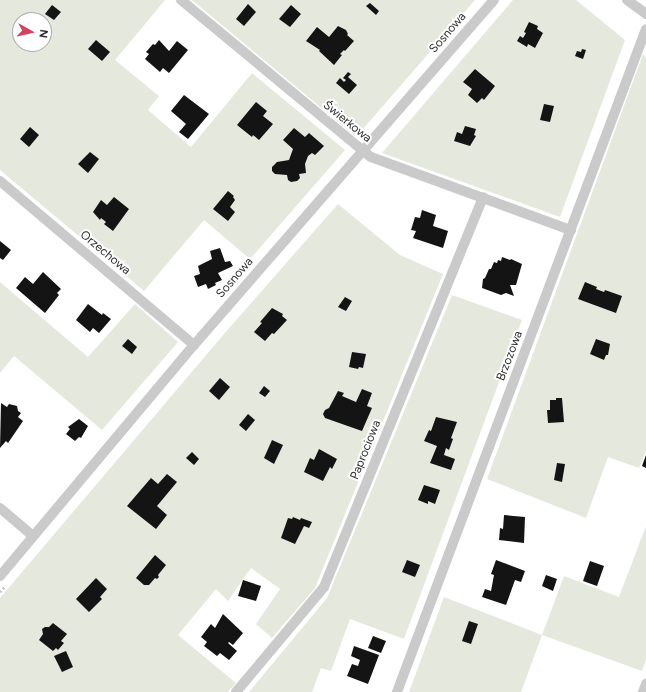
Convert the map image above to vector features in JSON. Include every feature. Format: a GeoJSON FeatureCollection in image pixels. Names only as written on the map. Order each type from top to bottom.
{"type":"FeatureCollection","features":[{"type":"Feature","properties":{"kind":"street","name":"Świerkowa"},"geometry":{"type":"LineString","coordinates":[[181,0],[362,152],[371,157],[571,230]]}},
{"type":"Feature","properties":{"kind":"street","name":"Sosnowa"},"geometry":{"type":"LineString","coordinates":[[0,576],[194,345],[494,0]]}},
{"type":"Feature","properties":{"kind":"street"},"geometry":{"type":"LineString","coordinates":[[627,0],[646,14]]}},
{"type":"Feature","properties":{"kind":"street","name":"Brzozowa"},"geometry":{"type":"LineString","coordinates":[[397,692],[646,29]]}},
{"type":"Feature","properties":{"kind":"street","name":"Orzechowa"},"geometry":{"type":"LineString","coordinates":[[0,181],[194,345]]}},
{"type":"Feature","properties":{"kind":"street","name":"Paprociowa"},"geometry":{"type":"LineString","coordinates":[[236,692],[324,587],[483,197]]}},
{"type":"Feature","properties":{"kind":"street"},"geometry":{"type":"LineString","coordinates":[[0,508],[33,536]]}},
{"type":"Feature","properties":{"kind":"street"},"geometry":{"type":"LineString","coordinates":[[643,692],[646,684]]}},
{"type":"Feature","properties":{"kind":"shaded area"},"geometry":{"type":"Polygon","coordinates":[[[0,0],[165,0],[115,60],[159,96],[148,110],[191,147],[252,73],[345,150],[250,259],[204,220],[144,291],[0,170],[0,0]]]}},
{"type":"Feature","properties":{"kind":"shaded area"},"geometry":{"type":"Polygon","coordinates":[[[192,0],[475,0],[356,137],[192,0]]]}},
{"type":"Feature","properties":{"kind":"shaded area"},"geometry":{"type":"Polygon","coordinates":[[[513,0],[576,0],[625,40],[560,217],[382,153],[513,0]]]}},
{"type":"Feature","properties":{"kind":"shaded area"},"geometry":{"type":"Polygon","coordinates":[[[643,54],[646,57],[646,451],[639,468],[608,457],[586,518],[487,479],[643,54]]]}},
{"type":"Feature","properties":{"kind":"shaded area"},"geometry":{"type":"Polygon","coordinates":[[[338,204],[400,255],[443,274],[315,588],[272,638],[256,624],[280,589],[251,568],[228,601],[216,589],[178,635],[236,683],[228,692],[0,692],[0,598],[224,334],[338,204]]]}},
{"type":"Feature","properties":{"kind":"shaded area"},"geometry":{"type":"Polygon","coordinates":[[[0,282],[88,357],[135,304],[178,342],[102,430],[14,356],[0,373],[0,282]]]}},
{"type":"Feature","properties":{"kind":"shaded area"},"geometry":{"type":"Polygon","coordinates":[[[452,295],[522,320],[404,639],[350,619],[331,671],[321,668],[312,692],[249,692],[327,598],[452,295]]]}},
{"type":"Feature","properties":{"kind":"shaded area"},"geometry":{"type":"Polygon","coordinates":[[[646,526],[646,660],[642,671],[542,635],[564,576],[619,597],[646,526]]]}},
{"type":"Feature","properties":{"kind":"shaded area"},"geometry":{"type":"Polygon","coordinates":[[[444,597],[542,635],[521,692],[409,692],[444,597]]]}},
{"type":"Feature","properties":{"kind":"building"},"geometry":{"type":"Polygon","coordinates":[[[370,3],[379,11],[376,15],[366,6],[370,3]]]}},
{"type":"Feature","properties":{"kind":"building"},"geometry":{"type":"Polygon","coordinates":[[[248,4],[256,12],[244,26],[236,19],[248,4]]]}},
{"type":"Feature","properties":{"kind":"building"},"geometry":{"type":"Polygon","coordinates":[[[52,5],[61,12],[54,20],[52,19],[52,12],[47,12],[52,5]]]}},
{"type":"Feature","properties":{"kind":"building"},"geometry":{"type":"Polygon","coordinates":[[[291,5],[301,14],[290,27],[279,19],[291,5]]]}},
{"type":"Feature","properties":{"kind":"building"},"geometry":{"type":"Polygon","coordinates":[[[529,22],[538,26],[537,29],[543,33],[535,48],[528,44],[527,47],[517,41],[520,36],[523,38],[529,22]]]}},
{"type":"Feature","properties":{"kind":"building"},"geometry":{"type":"Polygon","coordinates":[[[338,26],[346,30],[347,35],[354,41],[345,51],[344,50],[340,54],[342,55],[334,65],[319,51],[320,50],[306,41],[317,27],[329,37],[338,26]]]}},
{"type":"Feature","properties":{"kind":"building"},"geometry":{"type":"Polygon","coordinates":[[[96,40],[110,52],[102,61],[88,49],[96,40]]]}},
{"type":"Feature","properties":{"kind":"building"},"geometry":{"type":"Polygon","coordinates":[[[159,40],[169,51],[177,41],[188,50],[169,73],[163,68],[160,72],[145,59],[149,54],[146,52],[159,40]]]}},
{"type":"Feature","properties":{"kind":"building"},"geometry":{"type":"Polygon","coordinates":[[[582,49],[586,50],[583,59],[575,56],[577,51],[581,52],[582,49]]]}},
{"type":"Feature","properties":{"kind":"building"},"geometry":{"type":"Polygon","coordinates":[[[475,69],[495,86],[484,100],[482,98],[477,103],[468,95],[472,89],[463,82],[475,69]]]}},
{"type":"Feature","properties":{"kind":"building"},"geometry":{"type":"Polygon","coordinates":[[[348,72],[351,74],[348,77],[357,85],[349,94],[336,83],[340,78],[344,82],[346,80],[343,78],[348,72]]]}},
{"type":"Feature","properties":{"kind":"building"},"geometry":{"type":"Polygon","coordinates":[[[184,95],[209,114],[188,139],[179,132],[186,124],[171,111],[184,95]]]}},
{"type":"Feature","properties":{"kind":"building"},"geometry":{"type":"Polygon","coordinates":[[[256,102],[267,111],[263,116],[273,124],[259,140],[253,135],[252,137],[237,125],[256,102]]]}},
{"type":"Feature","properties":{"kind":"building"},"geometry":{"type":"Polygon","coordinates":[[[544,104],[554,106],[550,122],[540,120],[544,104]]]}},
{"type":"Feature","properties":{"kind":"building"},"geometry":{"type":"Polygon","coordinates":[[[465,126],[476,129],[474,135],[476,136],[470,146],[454,141],[457,132],[462,134],[465,126]]]}},
{"type":"Feature","properties":{"kind":"building"},"geometry":{"type":"Polygon","coordinates":[[[30,127],[39,135],[29,147],[20,139],[30,127]]]}},
{"type":"Feature","properties":{"kind":"building"},"geometry":{"type":"Polygon","coordinates":[[[294,128],[305,137],[309,133],[324,146],[315,155],[312,153],[308,156],[305,164],[306,173],[299,174],[300,178],[297,181],[291,182],[288,180],[287,175],[275,174],[272,171],[272,167],[277,162],[289,160],[293,149],[283,140],[294,128]]]}},
{"type":"Feature","properties":{"kind":"building"},"geometry":{"type":"Polygon","coordinates":[[[90,152],[99,159],[88,173],[78,164],[90,152]]]}},
{"type":"Feature","properties":{"kind":"building"},"geometry":{"type":"Polygon","coordinates":[[[228,191],[234,196],[233,197],[235,200],[230,207],[235,212],[228,221],[213,209],[228,191]]]}},
{"type":"Feature","properties":{"kind":"building"},"geometry":{"type":"Polygon","coordinates":[[[114,197],[129,209],[113,231],[104,224],[106,222],[101,218],[100,220],[93,212],[101,200],[107,205],[114,197]]]}},
{"type":"Feature","properties":{"kind":"building"},"geometry":{"type":"Polygon","coordinates":[[[422,210],[436,215],[433,226],[448,231],[443,248],[413,238],[416,231],[411,230],[415,217],[420,218],[422,210]]]}},
{"type":"Feature","properties":{"kind":"building"},"geometry":{"type":"Polygon","coordinates":[[[0,241],[11,250],[3,260],[0,258],[0,241]]]}},
{"type":"Feature","properties":{"kind":"building"},"geometry":{"type":"Polygon","coordinates":[[[220,248],[225,262],[230,261],[233,266],[218,273],[222,280],[215,283],[216,285],[208,289],[206,284],[198,287],[194,276],[200,274],[198,266],[212,259],[210,251],[220,248]]]}},
{"type":"Feature","properties":{"kind":"building"},"geometry":{"type":"Polygon","coordinates":[[[502,257],[522,264],[516,285],[510,285],[514,296],[506,293],[501,295],[482,288],[483,279],[485,278],[489,269],[491,269],[494,262],[497,263],[498,260],[501,261],[502,257]]]}},
{"type":"Feature","properties":{"kind":"building"},"geometry":{"type":"Polygon","coordinates":[[[43,272],[61,289],[57,293],[59,295],[45,313],[16,288],[25,277],[33,284],[43,272]]]}},
{"type":"Feature","properties":{"kind":"building"},"geometry":{"type":"Polygon","coordinates":[[[585,282],[597,287],[596,289],[604,292],[605,290],[622,296],[616,313],[578,299],[585,282]]]}},
{"type":"Feature","properties":{"kind":"building"},"geometry":{"type":"Polygon","coordinates":[[[345,297],[352,301],[346,311],[338,307],[345,297]]]}},
{"type":"Feature","properties":{"kind":"building"},"geometry":{"type":"Polygon","coordinates":[[[88,304],[102,315],[103,313],[111,319],[99,333],[93,328],[90,332],[76,320],[88,304]]]}},
{"type":"Feature","properties":{"kind":"building"},"geometry":{"type":"Polygon","coordinates":[[[272,308],[283,314],[282,316],[287,320],[265,341],[254,332],[272,308]]]}},
{"type":"Feature","properties":{"kind":"building"},"geometry":{"type":"Polygon","coordinates":[[[128,339],[137,347],[132,354],[122,346],[128,339]]]}},
{"type":"Feature","properties":{"kind":"building"},"geometry":{"type":"Polygon","coordinates":[[[596,339],[610,344],[608,355],[606,355],[604,360],[590,354],[596,339]]]}},
{"type":"Feature","properties":{"kind":"building"},"geometry":{"type":"Polygon","coordinates":[[[352,352],[366,354],[363,368],[359,367],[358,369],[349,367],[352,352]]]}},
{"type":"Feature","properties":{"kind":"building"},"geometry":{"type":"Polygon","coordinates":[[[220,378],[230,387],[219,400],[209,391],[220,378]]]}},
{"type":"Feature","properties":{"kind":"building"},"geometry":{"type":"Polygon","coordinates":[[[264,386],[270,391],[265,397],[259,393],[264,386]]]}},
{"type":"Feature","properties":{"kind":"building"},"geometry":{"type":"Polygon","coordinates":[[[362,389],[372,393],[367,406],[372,408],[362,431],[325,418],[323,414],[325,410],[329,408],[338,391],[344,393],[342,396],[356,402],[362,389]]]}},
{"type":"Feature","properties":{"kind":"building"},"geometry":{"type":"Polygon","coordinates":[[[556,398],[562,398],[564,422],[548,423],[547,410],[550,410],[550,400],[556,400],[556,398]]]}},
{"type":"Feature","properties":{"kind":"building"},"geometry":{"type":"Polygon","coordinates":[[[1,403],[7,407],[9,404],[17,406],[18,411],[21,413],[18,417],[23,421],[8,443],[6,441],[0,448],[1,403]]]}},
{"type":"Feature","properties":{"kind":"building"},"geometry":{"type":"Polygon","coordinates":[[[248,414],[255,420],[246,431],[239,425],[248,414]]]}},
{"type":"Feature","properties":{"kind":"building"},"geometry":{"type":"Polygon","coordinates":[[[436,417],[457,422],[451,438],[453,439],[449,450],[446,448],[444,455],[455,459],[451,470],[430,463],[437,446],[424,441],[429,430],[431,431],[436,417]]]}},
{"type":"Feature","properties":{"kind":"building"},"geometry":{"type":"Polygon","coordinates":[[[79,419],[88,426],[81,438],[79,437],[75,441],[66,434],[70,429],[68,427],[79,419]]]}},
{"type":"Feature","properties":{"kind":"building"},"geometry":{"type":"Polygon","coordinates":[[[272,440],[283,445],[274,464],[264,458],[272,440]]]}},
{"type":"Feature","properties":{"kind":"building"},"geometry":{"type":"Polygon","coordinates":[[[319,449],[337,459],[332,469],[330,467],[323,481],[304,472],[310,458],[314,460],[319,449]]]}},
{"type":"Feature","properties":{"kind":"building"},"geometry":{"type":"Polygon","coordinates":[[[192,452],[199,459],[194,465],[186,458],[192,452]]]}},
{"type":"Feature","properties":{"kind":"building"},"geometry":{"type":"Polygon","coordinates":[[[646,455],[646,468],[642,466],[646,455]]]}},
{"type":"Feature","properties":{"kind":"building"},"geometry":{"type":"Polygon","coordinates":[[[557,463],[565,464],[562,482],[554,480],[557,463]]]}},
{"type":"Feature","properties":{"kind":"building"},"geometry":{"type":"Polygon","coordinates":[[[167,474],[177,482],[157,506],[167,515],[156,529],[127,506],[151,478],[158,484],[167,474]]]}},
{"type":"Feature","properties":{"kind":"building"},"geometry":{"type":"Polygon","coordinates":[[[424,485],[440,490],[435,504],[428,501],[428,504],[418,500],[424,485]]]}},
{"type":"Feature","properties":{"kind":"building"},"geometry":{"type":"Polygon","coordinates":[[[504,515],[525,517],[524,543],[499,540],[500,528],[503,529],[504,515]]]}},
{"type":"Feature","properties":{"kind":"building"},"geometry":{"type":"Polygon","coordinates":[[[293,517],[312,522],[309,528],[304,526],[295,544],[281,538],[288,518],[292,519],[293,517]]]}},
{"type":"Feature","properties":{"kind":"building"},"geometry":{"type":"Polygon","coordinates":[[[155,555],[166,565],[158,575],[159,577],[157,579],[155,578],[149,585],[144,585],[136,578],[155,555]]]}},
{"type":"Feature","properties":{"kind":"building"},"geometry":{"type":"Polygon","coordinates":[[[407,560],[420,565],[415,577],[402,572],[407,560]]]}},
{"type":"Feature","properties":{"kind":"building"},"geometry":{"type":"Polygon","coordinates":[[[496,560],[525,571],[521,582],[515,580],[506,605],[482,597],[485,589],[491,591],[494,575],[491,574],[496,560]]]}},
{"type":"Feature","properties":{"kind":"building"},"geometry":{"type":"Polygon","coordinates":[[[590,561],[604,566],[597,586],[583,581],[590,561]]]}},
{"type":"Feature","properties":{"kind":"building"},"geometry":{"type":"Polygon","coordinates":[[[546,575],[557,579],[553,591],[542,586],[546,575]]]}},
{"type":"Feature","properties":{"kind":"building"},"geometry":{"type":"Polygon","coordinates":[[[96,578],[107,589],[100,597],[102,599],[89,612],[76,599],[96,578]]]}},
{"type":"Feature","properties":{"kind":"building"},"geometry":{"type":"Polygon","coordinates":[[[243,580],[261,586],[256,601],[238,596],[243,580]]]}},
{"type":"Feature","properties":{"kind":"building"},"geometry":{"type":"Polygon","coordinates":[[[223,614],[243,633],[233,645],[229,642],[228,643],[237,651],[229,660],[220,653],[217,656],[204,646],[207,642],[201,637],[211,624],[215,628],[223,614]]]}},
{"type":"Feature","properties":{"kind":"building"},"geometry":{"type":"Polygon","coordinates":[[[469,621],[478,624],[471,644],[462,641],[469,621]]]}},
{"type":"Feature","properties":{"kind":"building"},"geometry":{"type":"Polygon","coordinates":[[[53,623],[67,634],[61,641],[64,643],[58,650],[56,648],[53,651],[39,640],[43,634],[42,629],[49,627],[53,623]]]}},
{"type":"Feature","properties":{"kind":"building"},"geometry":{"type":"Polygon","coordinates":[[[373,636],[386,641],[381,653],[368,648],[373,636]]]}},
{"type":"Feature","properties":{"kind":"building"},"geometry":{"type":"Polygon","coordinates":[[[354,646],[379,655],[368,684],[347,676],[352,664],[358,666],[360,660],[351,656],[354,646]]]}},
{"type":"Feature","properties":{"kind":"building"},"geometry":{"type":"Polygon","coordinates":[[[66,651],[73,667],[62,672],[54,656],[66,651]]]}}]}
